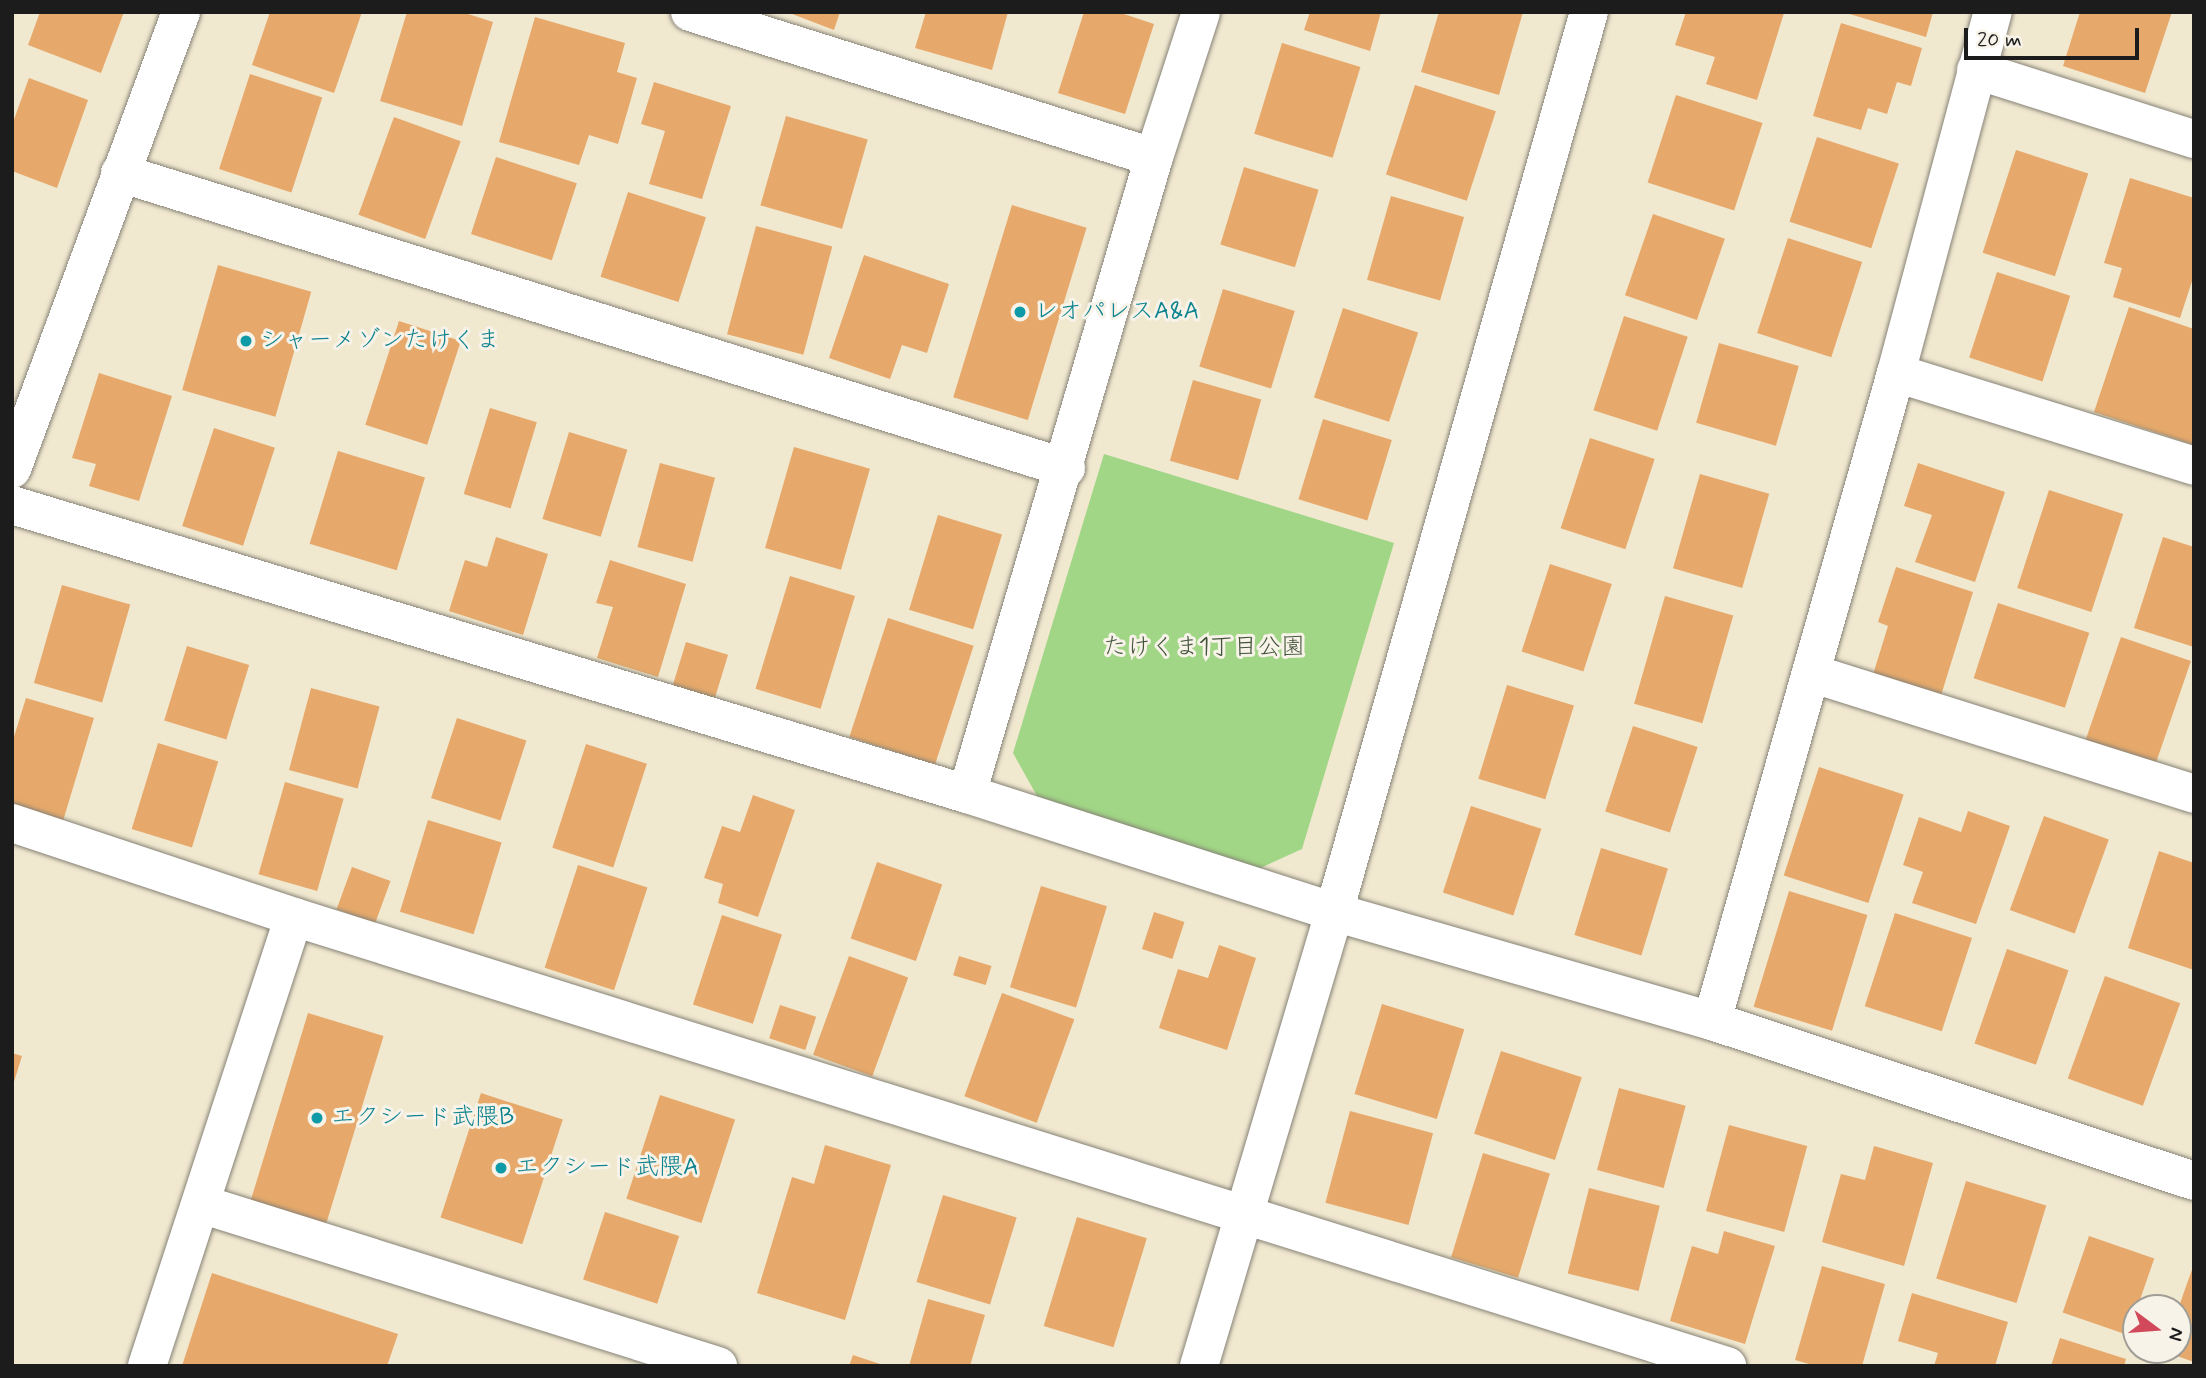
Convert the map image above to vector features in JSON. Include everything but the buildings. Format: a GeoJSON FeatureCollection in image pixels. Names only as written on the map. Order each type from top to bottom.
{"type":"FeatureCollection","features":[{"type":"Feature","properties":{"kind":"street"},"geometry":{"type":"LineString","coordinates":[[12,469],[181,12]]}},
{"type":"Feature","properties":{"kind":"street"},"geometry":{"type":"LineString","coordinates":[[690,12],[1154,157]]}},
{"type":"Feature","properties":{"kind":"street"},"geometry":{"type":"LineString","coordinates":[[967,794],[1066,468],[1154,157],[1201,12]]}},
{"type":"Feature","properties":{"kind":"street"},"geometry":{"type":"LineString","coordinates":[[1199,1366],[1242,1214],[1334,912],[1589,12]]}},
{"type":"Feature","properties":{"kind":"street"},"geometry":{"type":"LineString","coordinates":[[1712,1021],[1896,373],[1993,12]]}},
{"type":"Feature","properties":{"kind":"street"},"geometry":{"type":"LineString","coordinates":[[1976,70],[2194,139]]}},
{"type":"Feature","properties":{"kind":"street"},"geometry":{"type":"LineString","coordinates":[[120,173],[1066,468]]}},
{"type":"Feature","properties":{"kind":"street"},"geometry":{"type":"LineString","coordinates":[[1896,373],[2194,466]]}},
{"type":"Feature","properties":{"kind":"street"},"geometry":{"type":"LineString","coordinates":[[12,505],[967,794],[1334,912],[1712,1021],[2194,1181]]}},
{"type":"Feature","properties":{"kind":"street"},"geometry":{"type":"LineString","coordinates":[[1811,673],[2194,794]]}},
{"type":"Feature","properties":{"kind":"street"},"geometry":{"type":"LineString","coordinates":[[12,823],[294,917],[1727,1366]]}},
{"type":"Feature","properties":{"kind":"street"},"geometry":{"type":"LineString","coordinates":[[147,1366],[294,917]]}},
{"type":"Feature","properties":{"kind":"street"},"geometry":{"type":"LineString","coordinates":[[201,1204],[718,1366]]}},
{"type":"Feature","properties":{"kind":"green space","name":"たけくま1丁目公園"},"geometry":{"type":"Polygon","coordinates":[[[1104,454],[1394,543],[1302,849],[1258,869],[1037,796],[1013,753],[1104,454]]]}},
{"type":"Feature","properties":{"kind":"place","name":"レオパレスA&A"},"geometry":{"type":"Point","coordinates":[1020,312]}},
{"type":"Feature","properties":{"kind":"place","name":"シャーメゾンたけくま"},"geometry":{"type":"Point","coordinates":[246,341]}},
{"type":"Feature","properties":{"kind":"place","name":"エクシード武隈B"},"geometry":{"type":"Point","coordinates":[317,1118]}},
{"type":"Feature","properties":{"kind":"place","name":"エクシード武隈A"},"geometry":{"type":"Point","coordinates":[501,1168]}}]}
